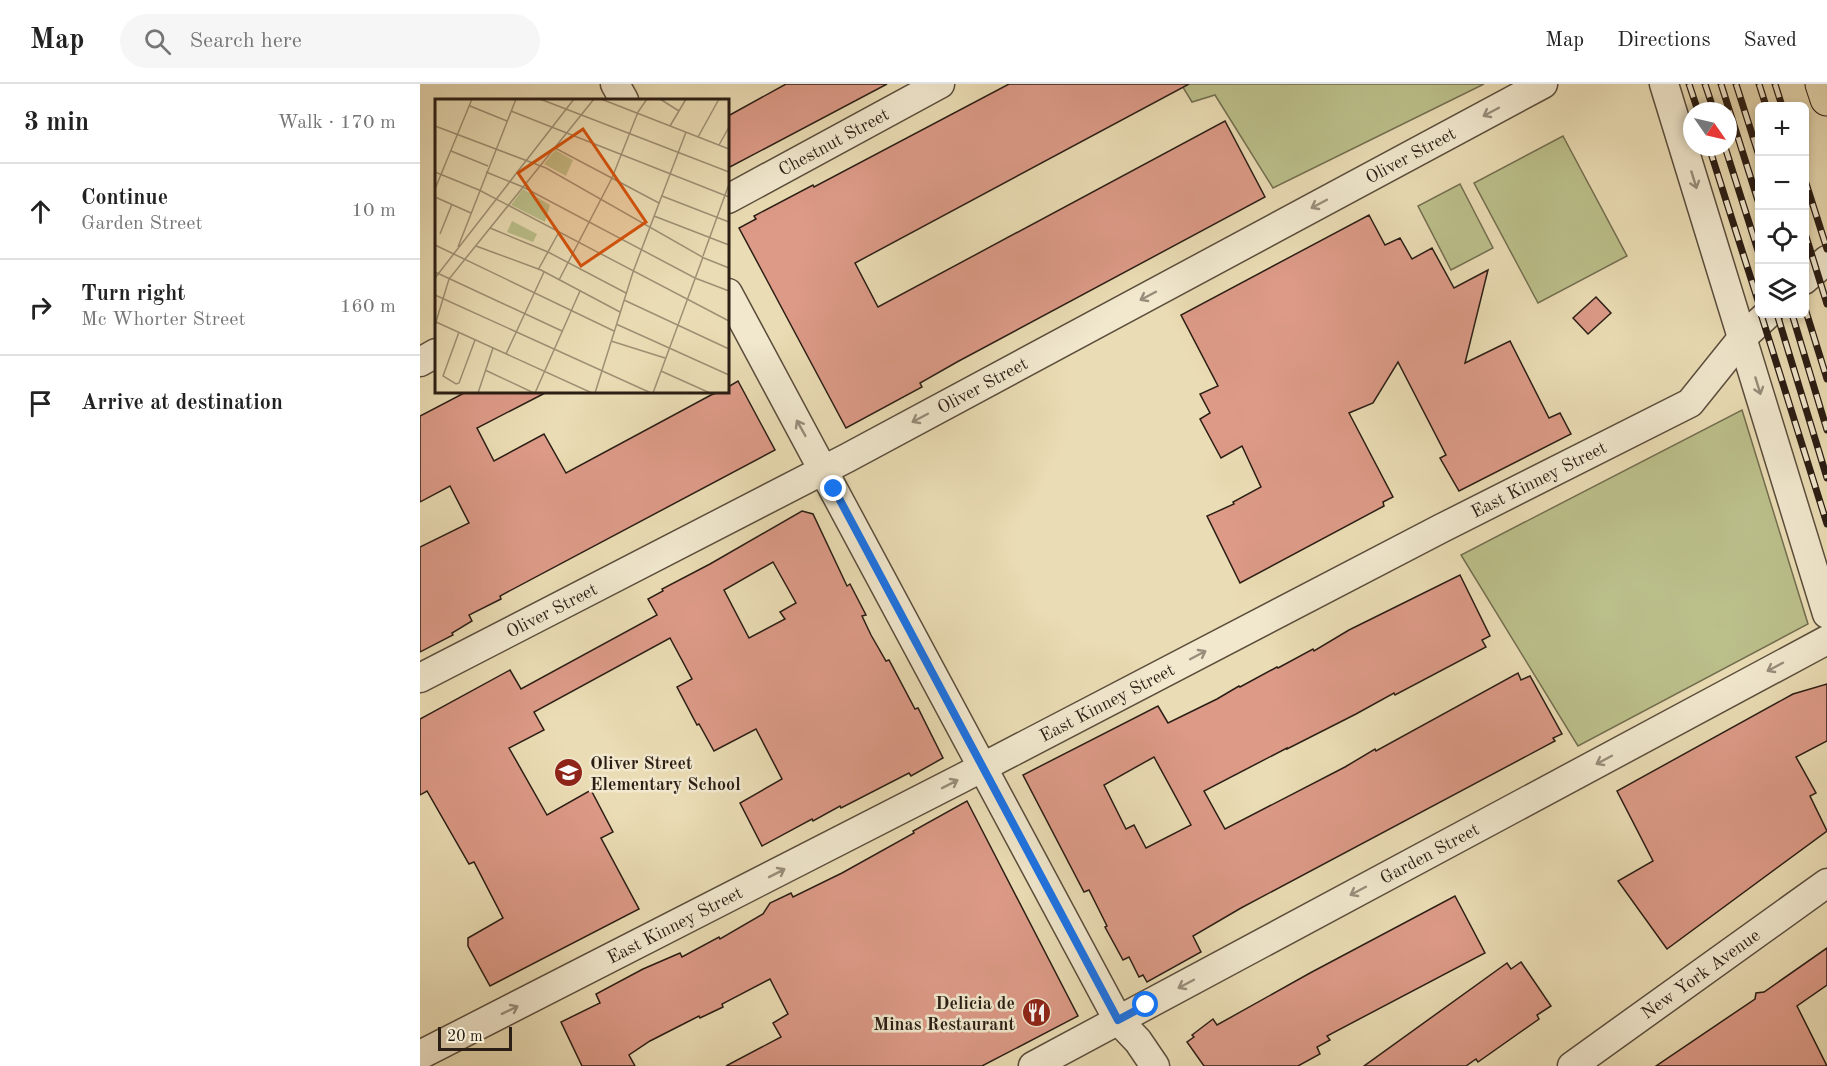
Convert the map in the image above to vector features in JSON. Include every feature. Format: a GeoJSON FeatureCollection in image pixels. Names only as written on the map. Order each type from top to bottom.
{"type":"FeatureCollection","features":[{"type":"Feature","properties":{"kind":"main road"},"geometry":{"type":"LineString","coordinates":[[1822,84],[1827,99]]}},
{"type":"Feature","properties":{"kind":"street"},"geometry":{"type":"LineString","coordinates":[[615,84],[623,99]]}},
{"type":"Feature","properties":{"kind":"street","name":"Oliver Street"},"geometry":{"type":"LineString","coordinates":[[420,678],[824,470],[1543,84]]}},
{"type":"Feature","properties":{"kind":"street"},"geometry":{"type":"LineString","coordinates":[[1664,84],[1827,614]]}},
{"type":"Feature","properties":{"kind":"street","name":"Chestnut Street"},"geometry":{"type":"LineString","coordinates":[[729,198],[934,85]]}},
{"type":"Feature","properties":{"kind":"street"},"geometry":{"type":"LineString","coordinates":[[1809,276],[1827,260]]}},
{"type":"Feature","properties":{"kind":"street"},"geometry":{"type":"LineString","coordinates":[[729,295],[1118,1020],[1138,1041],[1155,1066]]}},
{"type":"Feature","properties":{"kind":"street","name":"East Kinney Street"},"geometry":{"type":"LineString","coordinates":[[420,1055],[982,768],[1442,528],[1690,403],[1743,337],[1764,318]]}},
{"type":"Feature","properties":{"kind":"street"},"geometry":{"type":"LineString","coordinates":[[420,362],[435,354]]}},
{"type":"Feature","properties":{"kind":"street","name":"Garden Street"},"geometry":{"type":"LineString","coordinates":[[1033,1066],[1827,640]]}},
{"type":"Feature","properties":{"kind":"street","name":"New York Avenue"},"geometry":{"type":"LineString","coordinates":[[1572,1066],[1827,883]]}},
{"type":"Feature","properties":{"kind":"green space"},"geometry":{"type":"Polygon","coordinates":[[[1181,84],[1484,84],[1273,188],[1215,95],[1192,102],[1181,84]]]}},
{"type":"Feature","properties":{"kind":"green space"},"geometry":{"type":"Polygon","coordinates":[[[1563,136],[1627,256],[1538,303],[1474,183],[1563,136]]]}},
{"type":"Feature","properties":{"kind":"green space"},"geometry":{"type":"Polygon","coordinates":[[[1460,184],[1493,248],[1451,270],[1418,206],[1460,184]]]}},
{"type":"Feature","properties":{"kind":"green space"},"geometry":{"type":"Polygon","coordinates":[[[1742,410],[1808,624],[1578,746],[1461,555],[1742,410]]]}},
{"type":"Feature","properties":{"kind":"building"},"geometry":{"type":"Polygon","coordinates":[[[786,84],[887,84],[729,167],[729,115],[786,84]]]}},
{"type":"Feature","properties":{"kind":"building"},"geometry":{"type":"Polygon","coordinates":[[[1009,84],[1189,84],[855,263],[878,307],[1225,121],[1265,197],[957,362],[920,383],[922,387],[846,428],[739,228],[756,219],[754,216],[813,185],[814,187],[1009,84]]]}},
{"type":"Feature","properties":{"kind":"building"},"geometry":{"type":"Polygon","coordinates":[[[1369,215],[1385,245],[1400,238],[1412,259],[1432,248],[1454,288],[1488,270],[1465,363],[1510,341],[1549,418],[1560,413],[1571,434],[1459,491],[1440,458],[1446,455],[1398,362],[1373,403],[1349,413],[1393,497],[1383,502],[1384,506],[1240,583],[1207,516],[1234,504],[1233,502],[1261,487],[1242,446],[1221,458],[1200,419],[1210,413],[1200,394],[1218,386],[1181,315],[1369,215]]]}},
{"type":"Feature","properties":{"kind":"building"},"geometry":{"type":"Polygon","coordinates":[[[1596,297],[1611,313],[1588,334],[1573,318],[1596,297]]]}},
{"type":"Feature","properties":{"kind":"building"},"geometry":{"type":"Polygon","coordinates":[[[738,381],[775,450],[500,596],[501,599],[469,615],[472,621],[452,633],[453,635],[420,652],[420,547],[469,523],[450,486],[420,502],[420,416],[464,393],[545,393],[477,428],[494,461],[544,434],[566,473],[711,395],[729,393],[729,386],[738,381]]]}},
{"type":"Feature","properties":{"kind":"building"},"geometry":{"type":"Polygon","coordinates":[[[802,511],[813,514],[847,586],[850,584],[866,615],[862,616],[871,635],[886,661],[889,660],[915,709],[918,708],[943,758],[911,776],[909,773],[841,808],[840,806],[813,821],[812,819],[762,846],[740,803],[782,779],[756,729],[714,751],[677,687],[692,679],[670,638],[534,712],[544,730],[509,748],[547,815],[591,790],[613,832],[601,838],[639,909],[490,986],[468,946],[468,938],[503,918],[474,862],[469,864],[427,791],[420,795],[420,719],[510,670],[521,689],[657,615],[648,599],[663,591],[662,589],[802,511]],[[773,562],[724,590],[749,638],[785,619],[780,612],[796,603],[773,562]]]}},
{"type":"Feature","properties":{"kind":"building"},"geometry":{"type":"Polygon","coordinates":[[[1460,575],[1490,636],[1482,640],[1486,647],[1204,791],[1225,829],[1375,749],[1376,751],[1518,673],[1521,680],[1530,676],[1562,734],[1553,738],[1555,741],[1241,908],[1193,936],[1201,952],[1147,982],[1143,975],[1139,977],[1129,957],[1123,960],[1089,890],[1084,892],[1023,775],[1158,706],[1168,723],[1313,649],[1314,651],[1349,630],[1460,575]],[[1154,757],[1104,785],[1126,829],[1134,825],[1146,848],[1191,825],[1154,757]]]}},
{"type":"Feature","properties":{"kind":"building"},"geometry":{"type":"Polygon","coordinates":[[[1827,684],[1827,741],[1796,757],[1816,793],[1810,796],[1827,831],[1667,949],[1618,881],[1653,861],[1617,791],[1793,694],[1827,684]]]}},
{"type":"Feature","properties":{"kind":"building"},"geometry":{"type":"Polygon","coordinates":[[[967,801],[1078,1016],[982,1066],[726,1066],[781,1037],[773,1023],[788,1014],[770,979],[722,1004],[723,1007],[700,1018],[699,1016],[650,1041],[629,1055],[635,1066],[582,1066],[561,1022],[600,1003],[596,994],[643,969],[680,953],[682,957],[719,937],[720,939],[763,914],[770,903],[791,893],[793,897],[842,873],[967,801]]]}},
{"type":"Feature","properties":{"kind":"building"},"geometry":{"type":"Polygon","coordinates":[[[1455,896],[1485,953],[1327,1036],[1330,1040],[1317,1047],[1320,1054],[1298,1066],[1204,1066],[1187,1042],[1194,1037],[1192,1035],[1213,1019],[1217,1025],[1455,896]]]}},
{"type":"Feature","properties":{"kind":"building"},"geometry":{"type":"Polygon","coordinates":[[[1827,948],[1827,985],[1797,1006],[1827,1066],[1656,1066],[1755,999],[1756,993],[1764,992],[1827,948]]]}},
{"type":"Feature","properties":{"kind":"building"},"geometry":{"type":"Polygon","coordinates":[[[1521,962],[1551,1006],[1537,1015],[1539,1019],[1478,1062],[1476,1059],[1466,1066],[1364,1066],[1507,963],[1511,969],[1521,962]]]}},
{"type":"Feature","properties":{"kind":"railway"},"geometry":{"type":"LineString","coordinates":[[1689,84],[1695,102]]}},
{"type":"Feature","properties":{"kind":"railway"},"geometry":{"type":"LineString","coordinates":[[1705,84],[1711,102]]}},
{"type":"Feature","properties":{"kind":"railway"},"geometry":{"type":"LineString","coordinates":[[1721,84],[1755,191]]}},
{"type":"Feature","properties":{"kind":"railway"},"geometry":{"type":"LineString","coordinates":[[1736,84],[1759,156]]}},
{"type":"Feature","properties":{"kind":"railway"},"geometry":{"type":"LineString","coordinates":[[1759,84],[1765,102]]}},
{"type":"Feature","properties":{"kind":"railway"},"geometry":{"type":"LineString","coordinates":[[1775,84],[1781,102]]}},
{"type":"Feature","properties":{"kind":"railway"},"geometry":{"type":"LineString","coordinates":[[1712,156],[1755,291]]}},
{"type":"Feature","properties":{"kind":"railway"},"geometry":{"type":"LineString","coordinates":[[1728,156],[1755,241]]}},
{"type":"Feature","properties":{"kind":"railway"},"geometry":{"type":"LineString","coordinates":[[1809,193],[1827,249]]}},
{"type":"Feature","properties":{"kind":"railway"},"geometry":{"type":"LineString","coordinates":[[1809,246],[1827,304]]}},
{"type":"Feature","properties":{"kind":"railway"},"geometry":{"type":"LineString","coordinates":[[1762,318],[1827,524]]}},
{"type":"Feature","properties":{"kind":"railway"},"geometry":{"type":"LineString","coordinates":[[1778,318],[1827,478]]}},
{"type":"Feature","properties":{"kind":"railway"},"geometry":{"type":"LineString","coordinates":[[1793,318],[1827,430]]}},
{"type":"Feature","properties":{"kind":"railway"},"geometry":{"type":"LineString","coordinates":[[1808,318],[1827,379]]}},
{"type":"Feature","properties":{"kind":"place","name":"Oliver Street Elementary School"},"geometry":{"type":"Point","coordinates":[569,773]}},
{"type":"Feature","properties":{"kind":"place","name":"Delicia de Minas Restaurant"},"geometry":{"type":"Point","coordinates":[1036,1013]}},
{"type":"Feature","properties":{"kind":"route"},"geometry":{"type":"LineString","coordinates":[[834,489],[1118,1020],[1146,1005]]}}]}
